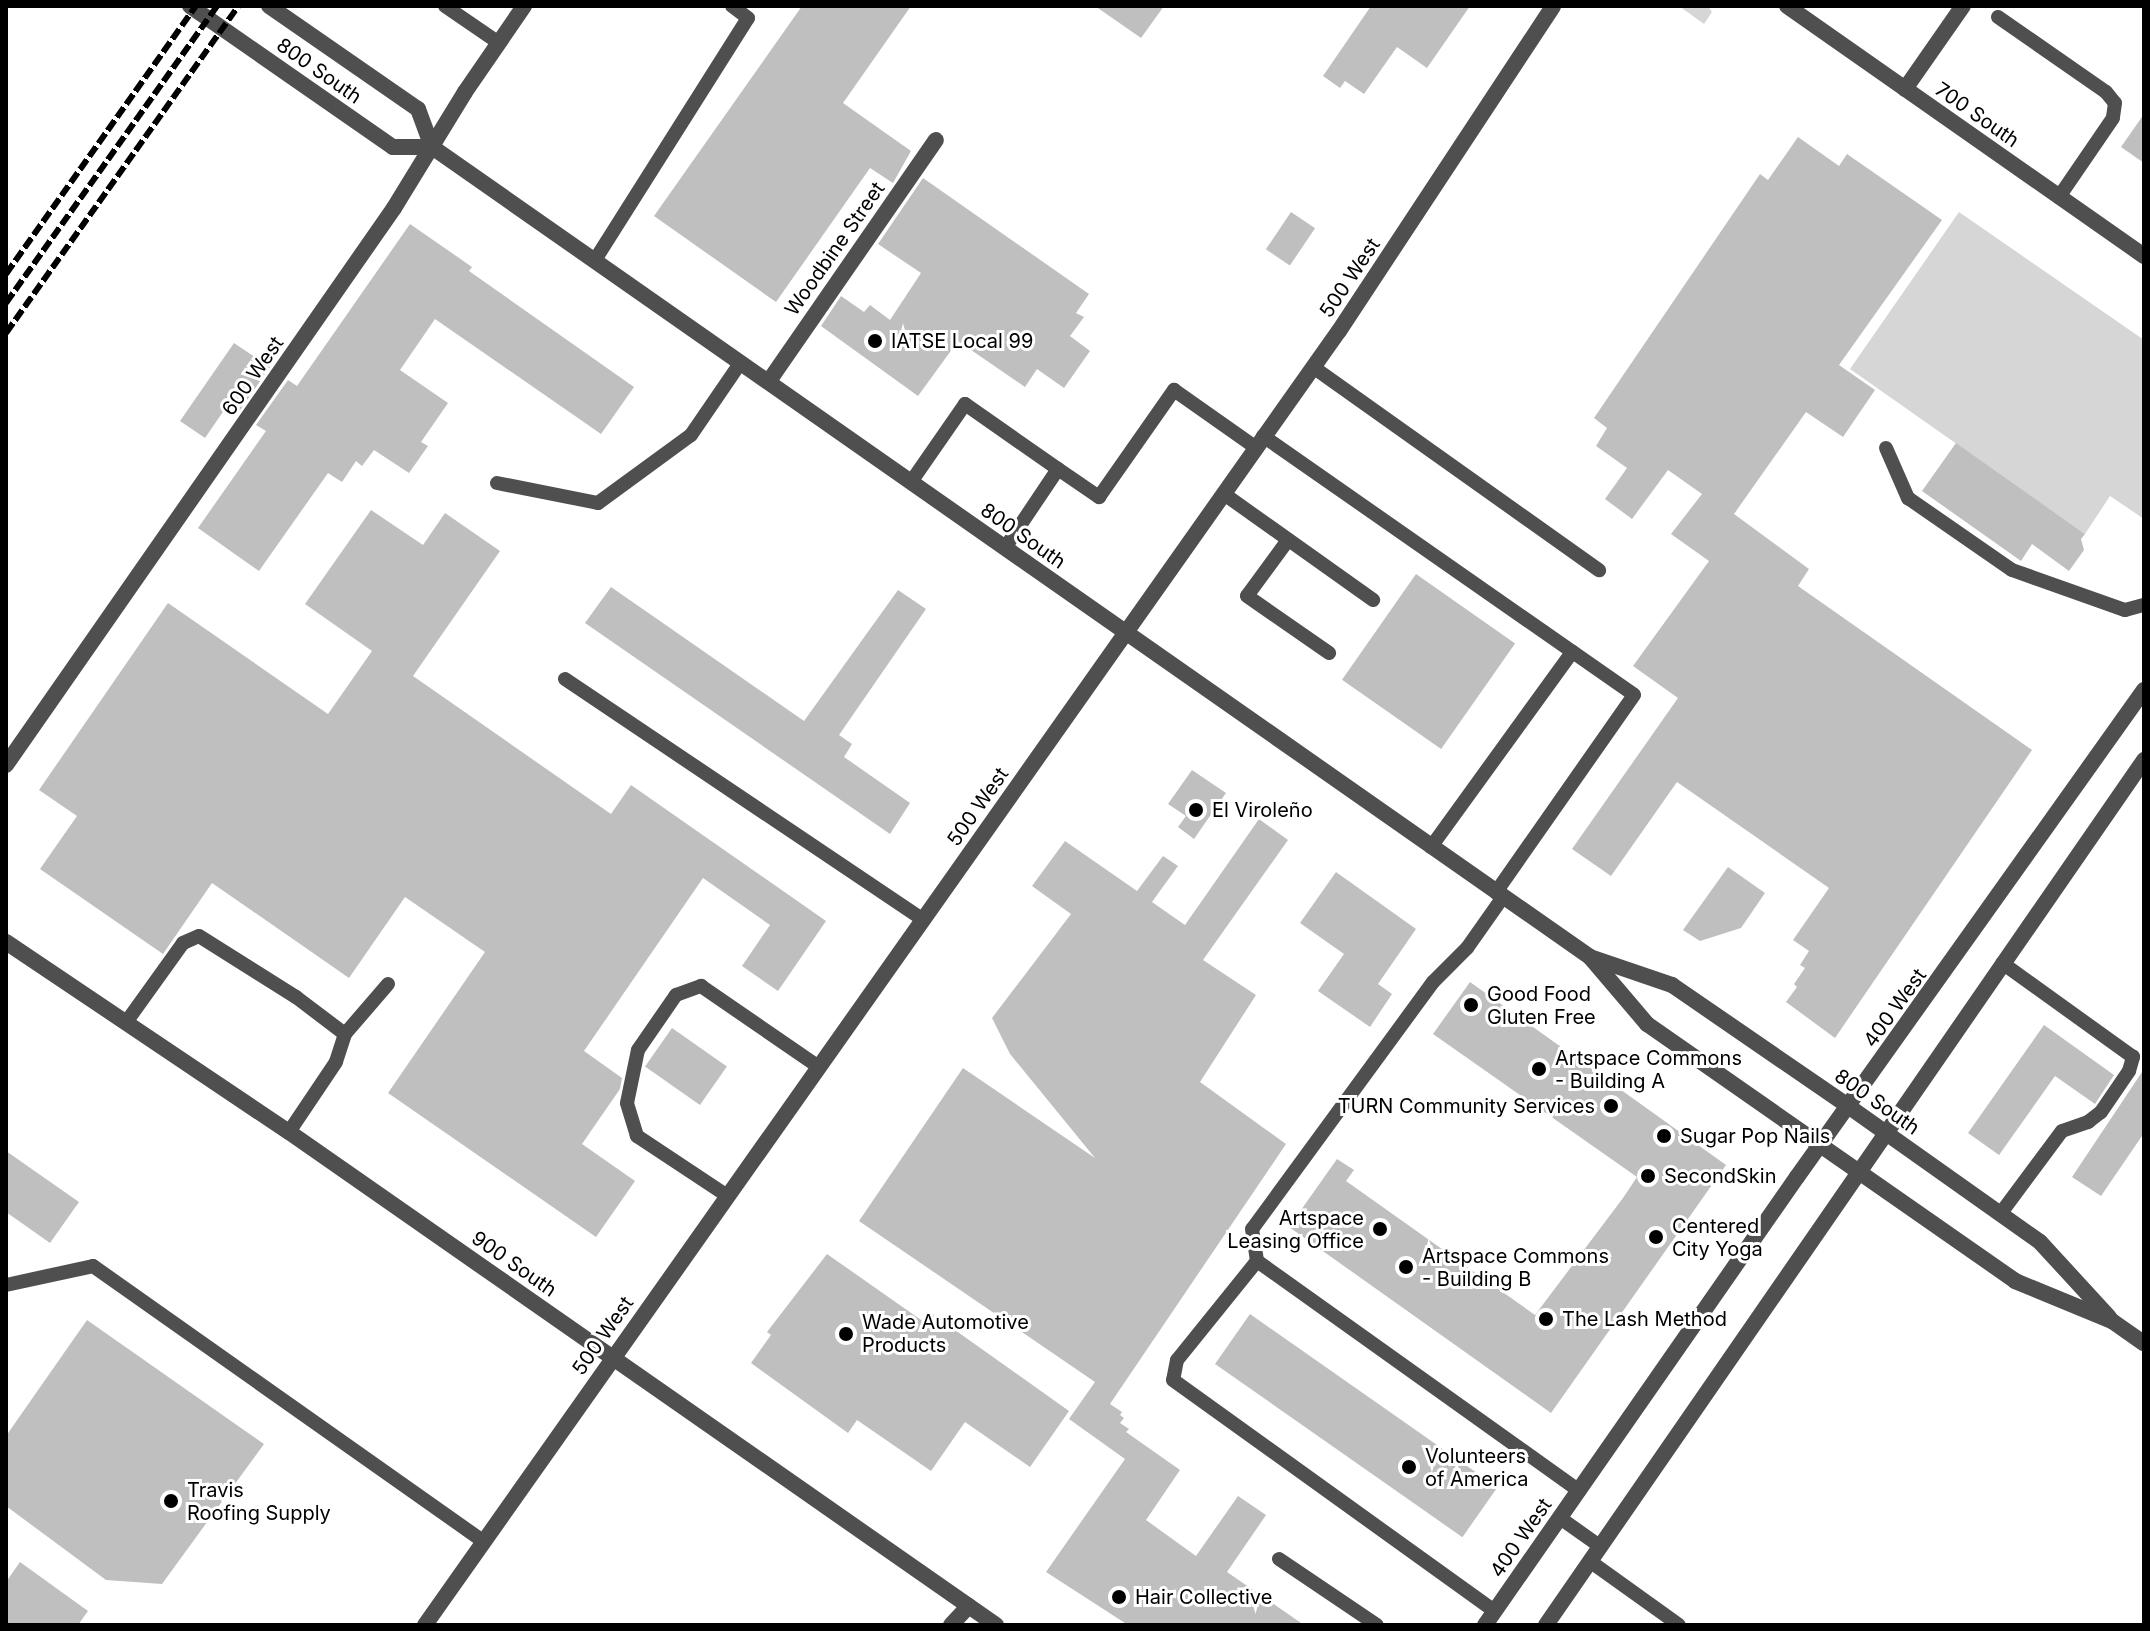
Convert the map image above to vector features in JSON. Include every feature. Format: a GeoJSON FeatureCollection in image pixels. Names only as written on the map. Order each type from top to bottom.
{"type":"FeatureCollection","features":[{"type":"Feature","properties":{"kind":"street","name":"800 South"},"geometry":{"type":"LineString","coordinates":[[190,6],[393,147],[432,147],[769,381],[1590,957],[1647,1024],[2015,1281],[2112,1321],[2144,1343]]}},
{"type":"Feature","properties":{"kind":"street","name":"800 South"},"geometry":{"type":"LineString","coordinates":[[269,6],[418,109],[432,147]]}},
{"type":"Feature","properties":{"kind":"street","name":"600 West"},"geometry":{"type":"LineString","coordinates":[[6,765],[394,208],[524,6]]}},
{"type":"Feature","properties":{"kind":"street","name":"500 West"},"geometry":{"type":"LineString","coordinates":[[425,1625],[1313,367],[1553,6]]}},
{"type":"Feature","properties":{"kind":"street","name":"700 South"},"geometry":{"type":"LineString","coordinates":[[1787,6],[2144,256]]}},
{"type":"Feature","properties":{"kind":"street"},"geometry":{"type":"LineString","coordinates":[[1905,89],[1963,6]]}},
{"type":"Feature","properties":{"kind":"street","name":"Woodbine Street"},"geometry":{"type":"LineString","coordinates":[[769,381],[936,140]]}},
{"type":"Feature","properties":{"kind":"street","name":"400 West"},"geometry":{"type":"LineString","coordinates":[[1485,1625],[1820,1145],[2144,690]]}},
{"type":"Feature","properties":{"kind":"street"},"geometry":{"type":"LineString","coordinates":[[1546,1625],[2144,760]]}},
{"type":"Feature","properties":{"kind":"street","name":"900 South"},"geometry":{"type":"LineString","coordinates":[[6,942],[289,1132],[996,1625]]}},
{"type":"Feature","properties":{"kind":"street","name":"800 South"},"geometry":{"type":"LineString","coordinates":[[1590,957],[1672,985],[1887,1133],[2040,1242],[2112,1321]]}},
{"type":"Feature","properties":{"kind":"street"},"geometry":{"type":"LineString","coordinates":[[951,1625],[969,1606]]}},
{"type":"Feature","properties":{"kind":"lane"},"geometry":{"type":"LineString","coordinates":[[445,6],[499,43]]}},
{"type":"Feature","properties":{"kind":"lane"},"geometry":{"type":"LineString","coordinates":[[595,260],[748,18],[732,6]]}},
{"type":"Feature","properties":{"kind":"lane"},"geometry":{"type":"LineString","coordinates":[[1998,17],[2106,92],[2115,103],[2113,118],[2059,197]]}},
{"type":"Feature","properties":{"kind":"lane"},"geometry":{"type":"LineString","coordinates":[[497,483],[598,503],[691,435],[741,362]]}},
{"type":"Feature","properties":{"kind":"lane"},"geometry":{"type":"LineString","coordinates":[[1313,367],[1599,570]]}},
{"type":"Feature","properties":{"kind":"lane"},"geometry":{"type":"LineString","coordinates":[[911,482],[965,404],[1099,497],[1174,390],[1259,442],[1634,695],[1467,948],[1433,982],[1252,1229],[1257,1261],[1579,1491]]}},
{"type":"Feature","properties":{"kind":"lane"},"geometry":{"type":"LineString","coordinates":[[1886,448],[1908,498],[2012,570],[2125,610],[2144,605]]}},
{"type":"Feature","properties":{"kind":"lane"},"geometry":{"type":"LineString","coordinates":[[1005,548],[1058,469]]}},
{"type":"Feature","properties":{"kind":"lane"},"geometry":{"type":"LineString","coordinates":[[1224,494],[1373,600]]}},
{"type":"Feature","properties":{"kind":"lane"},"geometry":{"type":"LineString","coordinates":[[1288,540],[1247,596],[1329,653]]}},
{"type":"Feature","properties":{"kind":"lane"},"geometry":{"type":"LineString","coordinates":[[1431,847],[1572,652]]}},
{"type":"Feature","properties":{"kind":"lane"},"geometry":{"type":"LineString","coordinates":[[565,679],[923,920]]}},
{"type":"Feature","properties":{"kind":"lane"},"geometry":{"type":"LineString","coordinates":[[127,1021],[176,951],[183,943],[199,936],[296,997],[345,1034]]}},
{"type":"Feature","properties":{"kind":"lane"},"geometry":{"type":"LineString","coordinates":[[2001,1213],[2062,1131],[2088,1122],[2101,1112],[2129,1071],[2133,1057],[2002,963]]}},
{"type":"Feature","properties":{"kind":"lane"},"geometry":{"type":"LineString","coordinates":[[289,1132],[336,1062],[345,1034],[388,984]]}},
{"type":"Feature","properties":{"kind":"lane"},"geometry":{"type":"LineString","coordinates":[[726,1195],[637,1136],[627,1103],[638,1050],[676,995],[701,986],[819,1067]]}},
{"type":"Feature","properties":{"kind":"lane"},"geometry":{"type":"LineString","coordinates":[[1257,1261],[1177,1360],[1173,1380],[1494,1611]]}},
{"type":"Feature","properties":{"kind":"lane"},"geometry":{"type":"LineString","coordinates":[[6,1285],[93,1266],[483,1541]]}},
{"type":"Feature","properties":{"kind":"lane"},"geometry":{"type":"LineString","coordinates":[[1560,1518],[1601,1547]]}},
{"type":"Feature","properties":{"kind":"lane"},"geometry":{"type":"LineString","coordinates":[[1279,1559],[1377,1625]]}},
{"type":"Feature","properties":{"kind":"lane"},"geometry":{"type":"LineString","coordinates":[[1591,1562],[1679,1625]]}},
{"type":"Feature","properties":{"kind":"shaded area"},"geometry":{"type":"Polygon","coordinates":[[[1679,6],[1708,6],[1712,12],[1704,24],[1679,6]]]}},
{"type":"Feature","properties":{"kind":"shaded area"},"geometry":{"type":"Polygon","coordinates":[[[1959,212],[2144,340],[2144,519],[2110,496],[2085,534],[1850,369],[1959,212]]]}},
{"type":"Feature","properties":{"kind":"building"},"geometry":{"type":"Polygon","coordinates":[[[802,6],[911,6],[843,103],[911,151],[893,183],[870,168],[776,302],[654,216],[802,6]]]}},
{"type":"Feature","properties":{"kind":"building"},"geometry":{"type":"Polygon","coordinates":[[[1095,6],[1164,6],[1141,38],[1095,6]]]}},
{"type":"Feature","properties":{"kind":"building"},"geometry":{"type":"Polygon","coordinates":[[[1371,6],[1470,6],[1427,68],[1397,47],[1364,94],[1345,81],[1340,88],[1323,76],[1371,6]]]}},
{"type":"Feature","properties":{"kind":"building"},"geometry":{"type":"Polygon","coordinates":[[[2144,114],[2144,163],[2121,147],[2144,114]]]}},
{"type":"Feature","properties":{"kind":"building"},"geometry":{"type":"Polygon","coordinates":[[[1798,137],[1839,166],[1847,154],[1942,220],[1839,365],[1875,390],[1843,437],[1806,412],[1734,514],[1809,569],[1798,586],[2032,750],[1835,1038],[1786,1002],[1797,987],[1794,984],[1805,968],[1800,965],[1809,951],[1793,940],[1829,888],[1677,782],[1611,876],[1572,849],[1678,698],[1633,666],[1709,561],[1671,534],[1702,494],[1668,470],[1632,519],[1605,499],[1627,468],[1596,446],[1607,428],[1594,418],[1760,174],[1768,180],[1798,137]]]}},
{"type":"Feature","properties":{"kind":"building"},"geometry":{"type":"Polygon","coordinates":[[[923,178],[1089,294],[1076,313],[1084,317],[1070,336],[1090,351],[1064,388],[1037,369],[1025,387],[958,341],[918,396],[821,326],[841,296],[864,312],[870,305],[890,320],[921,273],[878,244],[923,178]]]}},
{"type":"Feature","properties":{"kind":"building"},"geometry":{"type":"Polygon","coordinates":[[[1291,212],[1315,228],[1290,266],[1266,249],[1291,212]]]}},
{"type":"Feature","properties":{"kind":"building"},"geometry":{"type":"Polygon","coordinates":[[[410,224],[472,267],[469,271],[634,387],[601,434],[435,319],[400,370],[448,403],[421,442],[428,446],[409,473],[374,450],[362,466],[356,461],[342,482],[328,473],[259,571],[198,528],[266,431],[256,425],[288,380],[297,386],[410,224]]]}},
{"type":"Feature","properties":{"kind":"building"},"geometry":{"type":"Polygon","coordinates":[[[234,343],[270,367],[238,413],[227,406],[205,438],[180,421],[234,343]]]}},
{"type":"Feature","properties":{"kind":"building"},"geometry":{"type":"Polygon","coordinates":[[[1956,443],[2085,534],[2081,539],[2084,550],[2069,571],[2032,544],[2021,561],[1922,491],[1956,443]]]}},
{"type":"Feature","properties":{"kind":"building"},"geometry":{"type":"Polygon","coordinates":[[[371,510],[423,545],[445,513],[500,551],[413,676],[611,814],[631,785],[826,921],[778,991],[742,966],[770,925],[703,878],[584,1051],[622,1078],[620,1089],[582,1144],[635,1181],[596,1237],[388,1093],[485,952],[405,897],[349,978],[212,883],[163,954],[40,869],[77,816],[39,790],[168,603],[328,714],[372,651],[305,604],[371,510]]]}},
{"type":"Feature","properties":{"kind":"building"},"geometry":{"type":"Polygon","coordinates":[[[1416,574],[1515,643],[1441,749],[1342,680],[1416,574]]]}},
{"type":"Feature","properties":{"kind":"building"},"geometry":{"type":"Polygon","coordinates":[[[611,587],[804,721],[898,590],[926,609],[839,735],[852,744],[844,757],[910,803],[890,834],[585,623],[611,587]]]}},
{"type":"Feature","properties":{"kind":"building","name":"El Viroleño"},"geometry":{"type":"Polygon","coordinates":[[[1192,770],[1226,793],[1194,839],[1178,827],[1186,816],[1168,804],[1192,770]]]}},
{"type":"Feature","properties":{"kind":"building"},"geometry":{"type":"Polygon","coordinates":[[[1259,819],[1288,840],[1203,960],[1256,995],[1200,1082],[1286,1144],[1110,1404],[1122,1412],[1120,1415],[1124,1418],[1120,1423],[1129,1429],[1126,1432],[1180,1470],[1146,1520],[1196,1556],[1238,1496],[1266,1515],[1227,1572],[1304,1625],[1128,1625],[1046,1572],[1125,1459],[1069,1419],[1095,1382],[859,1221],[963,1068],[1095,1158],[1010,1054],[992,1018],[1071,914],[1032,886],[1065,841],[1137,891],[1163,856],[1178,866],[1152,902],[1185,925],[1259,819]]]}},
{"type":"Feature","properties":{"kind":"building"},"geometry":{"type":"Polygon","coordinates":[[[1728,867],[1765,893],[1741,928],[1700,941],[1683,930],[1728,867]]]}},
{"type":"Feature","properties":{"kind":"building"},"geometry":{"type":"Polygon","coordinates":[[[1336,872],[1416,929],[1378,984],[1392,994],[1370,1027],[1318,991],[1344,954],[1300,923],[1336,872]]]}},
{"type":"Feature","properties":{"kind":"building","name":"Artspace Commons - Building B"},"geometry":{"type":"Polygon","coordinates":[[[1470,982],[1726,1165],[1551,1413],[1289,1227],[1337,1159],[1354,1170],[1346,1181],[1535,1315],[1623,1198],[1637,1177],[1433,1034],[1470,982]]]}},
{"type":"Feature","properties":{"kind":"building"},"geometry":{"type":"Polygon","coordinates":[[[2044,1025],[2114,1075],[2095,1104],[2055,1076],[1999,1155],[1968,1133],[2044,1025]]]}},
{"type":"Feature","properties":{"kind":"building"},"geometry":{"type":"Polygon","coordinates":[[[672,1028],[727,1066],[700,1105],[645,1067],[672,1028]]]}},
{"type":"Feature","properties":{"kind":"building"},"geometry":{"type":"Polygon","coordinates":[[[2144,1069],[2144,1133],[2101,1196],[2072,1177],[2144,1069]]]}},
{"type":"Feature","properties":{"kind":"building"},"geometry":{"type":"Polygon","coordinates":[[[6,1151],[79,1202],[50,1243],[6,1212],[6,1151]]]}},
{"type":"Feature","properties":{"kind":"building"},"geometry":{"type":"Polygon","coordinates":[[[827,1254],[924,1322],[931,1313],[1069,1411],[1030,1467],[965,1422],[931,1471],[857,1420],[848,1433],[751,1363],[771,1335],[767,1332],[827,1254]]]}},
{"type":"Feature","properties":{"kind":"building"},"geometry":{"type":"Polygon","coordinates":[[[1250,1314],[1497,1487],[1462,1537],[1215,1364],[1250,1314]]]}},
{"type":"Feature","properties":{"kind":"building"},"geometry":{"type":"Polygon","coordinates":[[[87,1320],[264,1444],[162,1584],[106,1580],[6,1506],[6,1436],[87,1320]]]}},
{"type":"Feature","properties":{"kind":"building"},"geometry":{"type":"Polygon","coordinates":[[[20,1562],[88,1611],[78,1625],[6,1625],[6,1582],[20,1562]]]}},
{"type":"Feature","properties":{"kind":"railway"},"geometry":{"type":"LineString","coordinates":[[6,274],[196,6]]}},
{"type":"Feature","properties":{"kind":"railway"},"geometry":{"type":"LineString","coordinates":[[6,303],[217,6]]}},
{"type":"Feature","properties":{"kind":"railway"},"geometry":{"type":"LineString","coordinates":[[6,333],[238,6]]}},
{"type":"Feature","properties":{"kind":"place","name":"IATSE Local 99"},"geometry":{"type":"Point","coordinates":[875,341]}},
{"type":"Feature","properties":{"kind":"place","name":"El Viroleño"},"geometry":{"type":"Point","coordinates":[1196,810]}},
{"type":"Feature","properties":{"kind":"place","name":"Good Food Gluten Free"},"geometry":{"type":"Point","coordinates":[1471,1005]}},
{"type":"Feature","properties":{"kind":"place","name":"Artspace Commons - Building A"},"geometry":{"type":"Point","coordinates":[1539,1069]}},
{"type":"Feature","properties":{"kind":"place","name":"TURN Community Services"},"geometry":{"type":"Point","coordinates":[1611,1106]}},
{"type":"Feature","properties":{"kind":"place","name":"Sugar Pop Nails"},"geometry":{"type":"Point","coordinates":[1664,1136]}},
{"type":"Feature","properties":{"kind":"place","name":"SecondSkin"},"geometry":{"type":"Point","coordinates":[1648,1176]}},
{"type":"Feature","properties":{"kind":"place","name":"Artspace Leasing Office"},"geometry":{"type":"Point","coordinates":[1380,1229]}},
{"type":"Feature","properties":{"kind":"place","name":"Centered City Yoga"},"geometry":{"type":"Point","coordinates":[1656,1237]}},
{"type":"Feature","properties":{"kind":"place","name":"Artspace Commons - Building B"},"geometry":{"type":"Point","coordinates":[1406,1267]}},
{"type":"Feature","properties":{"kind":"place","name":"The Lash Method"},"geometry":{"type":"Point","coordinates":[1546,1319]}},
{"type":"Feature","properties":{"kind":"place","name":"Wade Automotive Products"},"geometry":{"type":"Point","coordinates":[846,1334]}},
{"type":"Feature","properties":{"kind":"place","name":"Volunteers of America"},"geometry":{"type":"Point","coordinates":[1409,1467]}},
{"type":"Feature","properties":{"kind":"place","name":"Travis Roofing Supply"},"geometry":{"type":"Point","coordinates":[171,1501]}},
{"type":"Feature","properties":{"kind":"place","name":"Hair Collective"},"geometry":{"type":"Point","coordinates":[1119,1597]}}]}
